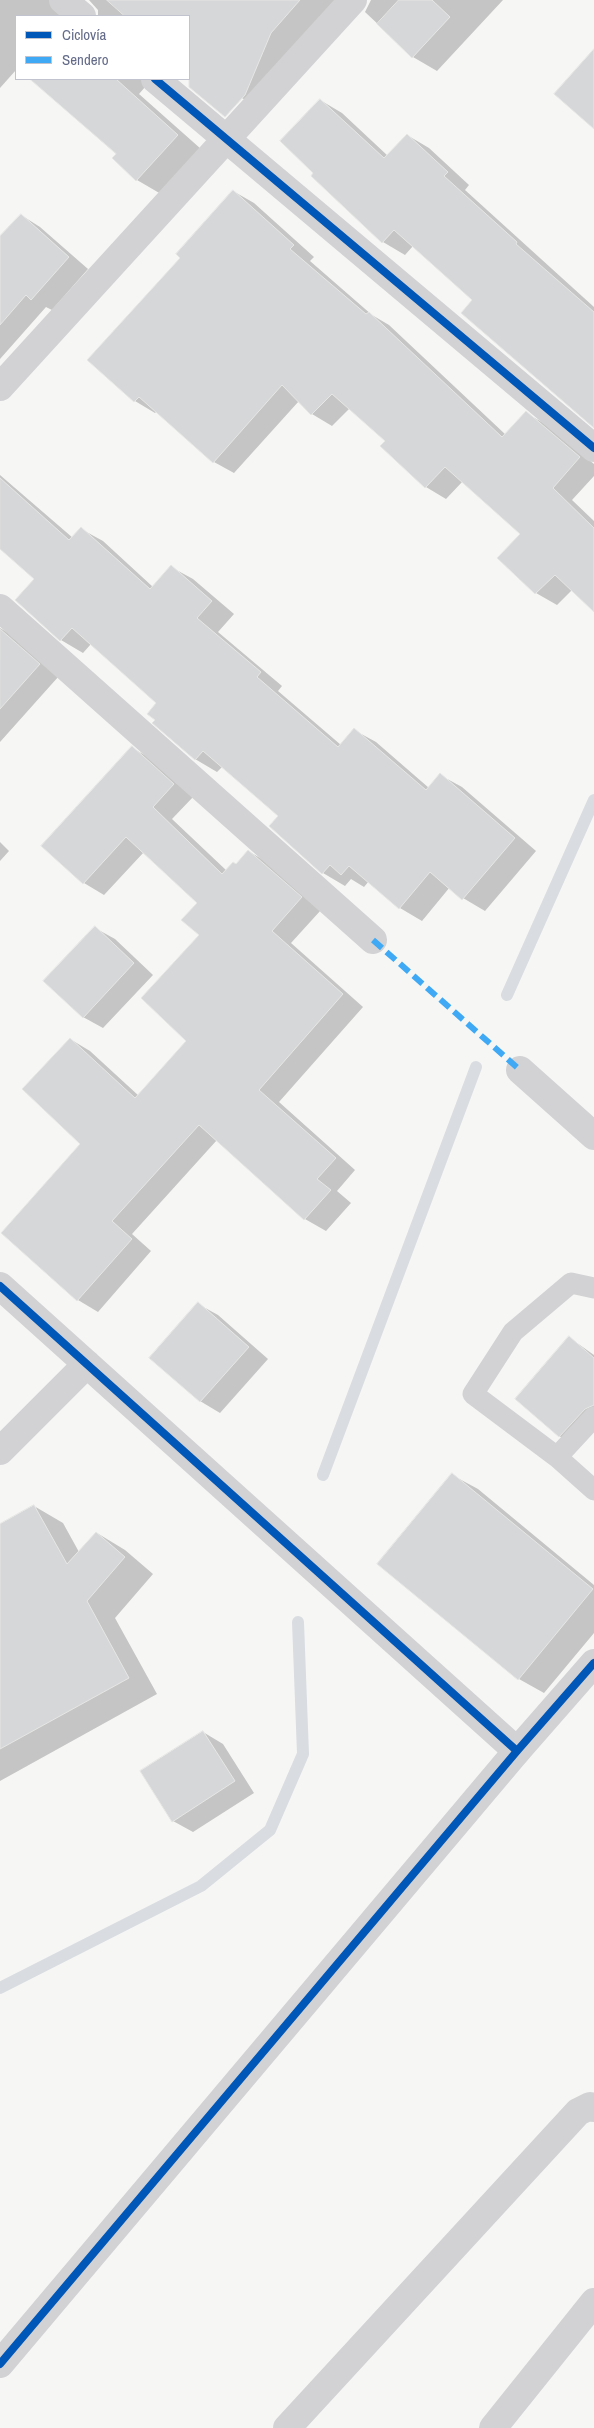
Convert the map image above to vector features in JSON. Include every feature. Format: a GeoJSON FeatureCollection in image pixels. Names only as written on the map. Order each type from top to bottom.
{"type":"FeatureCollection","features":[{"type":"Feature","properties":{"kind":"street"},"geometry":{"type":"LineString","coordinates":[[63,0],[81,15]]}},
{"type":"Feature","properties":{"kind":"street"},"geometry":{"type":"LineString","coordinates":[[0,386],[353,0]]}},
{"type":"Feature","properties":{"kind":"street"},"geometry":{"type":"LineString","coordinates":[[156,80],[594,448]]}},
{"type":"Feature","properties":{"kind":"street"},"geometry":{"type":"LineString","coordinates":[[0,608],[373,940]]}},
{"type":"Feature","properties":{"kind":"street"},"geometry":{"type":"LineString","coordinates":[[520,1070],[594,1136]]}},
{"type":"Feature","properties":{"kind":"street"},"geometry":{"type":"LineString","coordinates":[[0,1286],[517,1751]]}},
{"type":"Feature","properties":{"kind":"street"},"geometry":{"type":"LineString","coordinates":[[0,1452],[87,1364]]}},
{"type":"Feature","properties":{"kind":"street"},"geometry":{"type":"LineString","coordinates":[[0,2364],[517,1751],[594,1663]]}},
{"type":"Feature","properties":{"kind":"street"},"geometry":{"type":"LineString","coordinates":[[286,2428],[578,2112],[590,2106],[594,2108]]}},
{"type":"Feature","properties":{"kind":"street"},"geometry":{"type":"LineString","coordinates":[[493,2428],[594,2302]]}},
{"type":"Feature","properties":{"kind":"lane"},"geometry":{"type":"LineString","coordinates":[[594,1288],[571,1283],[513,1332],[473,1394],[557,1458],[594,1490]]}},
{"type":"Feature","properties":{"kind":"lane"},"geometry":{"type":"LineString","coordinates":[[557,1458],[594,1417]]}},
{"type":"Feature","properties":{"kind":"building"},"geometry":{"type":"Polygon","coordinates":[[[107,0],[300,0],[271,33],[245,95],[225,117],[189,87],[190,15],[124,15],[107,0]]]}},
{"type":"Feature","properties":{"kind":"building"},"geometry":{"type":"Polygon","coordinates":[[[399,0],[432,0],[450,17],[412,58],[377,24],[399,0]]]}},
{"type":"Feature","properties":{"kind":"building"},"geometry":{"type":"Polygon","coordinates":[[[594,49],[594,129],[554,94],[594,49]]]}},
{"type":"Feature","properties":{"kind":"building"},"geometry":{"type":"Polygon","coordinates":[[[31,80],[117,80],[178,135],[136,181],[112,158],[116,154],[31,80]]]}},
{"type":"Feature","properties":{"kind":"building"},"geometry":{"type":"Polygon","coordinates":[[[320,99],[384,158],[407,134],[448,172],[444,176],[517,242],[516,244],[594,312],[594,428],[461,313],[472,300],[394,230],[382,243],[311,176],[313,173],[280,141],[320,99]]]}},
{"type":"Feature","properties":{"kind":"building"},"geometry":{"type":"Polygon","coordinates":[[[233,190],[294,245],[290,249],[366,314],[369,312],[502,437],[526,411],[580,457],[553,488],[594,528],[594,612],[555,575],[535,594],[497,558],[520,534],[445,467],[425,488],[380,446],[385,441],[332,394],[311,415],[282,385],[213,463],[139,397],[134,402],[87,360],[180,258],[176,254],[233,190]]]}},
{"type":"Feature","properties":{"kind":"building"},"geometry":{"type":"Polygon","coordinates":[[[21,214],[69,257],[31,300],[26,295],[0,325],[0,236],[21,214]]]}},
{"type":"Feature","properties":{"kind":"building"},"geometry":{"type":"Polygon","coordinates":[[[0,478],[69,540],[81,527],[150,589],[171,565],[212,601],[197,618],[261,672],[257,677],[338,747],[354,728],[426,790],[440,773],[515,838],[462,900],[430,872],[399,909],[349,866],[341,875],[330,865],[322,874],[269,826],[278,816],[203,751],[195,760],[152,723],[155,720],[147,714],[156,703],[72,628],[60,641],[15,600],[34,579],[0,549],[0,478]]]}},
{"type":"Feature","properties":{"kind":"building"},"geometry":{"type":"Polygon","coordinates":[[[0,629],[40,664],[0,709],[0,629]]]}},
{"type":"Feature","properties":{"kind":"building"},"geometry":{"type":"Polygon","coordinates":[[[132,746],[174,784],[153,807],[222,874],[233,862],[236,864],[248,850],[302,897],[272,931],[343,994],[259,1090],[336,1158],[317,1179],[331,1190],[304,1220],[199,1125],[112,1221],[132,1239],[77,1301],[1,1233],[80,1144],[22,1089],[70,1038],[135,1098],[186,1041],[141,998],[199,935],[181,920],[197,903],[126,837],[83,884],[41,846],[132,746]]]}},
{"type":"Feature","properties":{"kind":"building"},"geometry":{"type":"Polygon","coordinates":[[[95,926],[134,963],[83,1018],[43,981],[95,926]]]}},
{"type":"Feature","properties":{"kind":"building"},"geometry":{"type":"Polygon","coordinates":[[[198,1302],[249,1347],[200,1402],[149,1358],[198,1302]]]}},
{"type":"Feature","properties":{"kind":"building"},"geometry":{"type":"Polygon","coordinates":[[[569,1336],[594,1358],[594,1405],[585,1409],[559,1437],[515,1399],[569,1336]]]}},
{"type":"Feature","properties":{"kind":"building"},"geometry":{"type":"Polygon","coordinates":[[[452,1473],[593,1589],[518,1680],[377,1564],[452,1473]]]}},
{"type":"Feature","properties":{"kind":"building"},"geometry":{"type":"Polygon","coordinates":[[[34,1505],[67,1564],[96,1532],[125,1557],[87,1601],[129,1678],[0,1749],[0,1524],[34,1505]]]}},
{"type":"Feature","properties":{"kind":"building"},"geometry":{"type":"Polygon","coordinates":[[[203,1731],[235,1781],[172,1822],[140,1771],[203,1731]]]}},
{"type":"Feature","properties":{"kind":"waterway"},"geometry":{"type":"LineString","coordinates":[[507,995],[594,800]]}},
{"type":"Feature","properties":{"kind":"waterway"},"geometry":{"type":"LineString","coordinates":[[323,1475],[476,1067]]}},
{"type":"Feature","properties":{"kind":"waterway"},"geometry":{"type":"LineString","coordinates":[[0,1988],[201,1886],[270,1830],[303,1754],[298,1622]]}},
{"type":"Feature","properties":{"kind":"marked path"},"geometry":{"type":"LineString","coordinates":[[373,940],[520,1070]]}},
{"type":"Feature","properties":{"kind":"cycle path"},"geometry":{"type":"LineString","coordinates":[[156,80],[594,448]]}},
{"type":"Feature","properties":{"kind":"cycle path"},"geometry":{"type":"LineString","coordinates":[[0,1286],[517,1751]]}},
{"type":"Feature","properties":{"kind":"cycle path"},"geometry":{"type":"LineString","coordinates":[[0,2364],[517,1751],[594,1663]]}}]}
